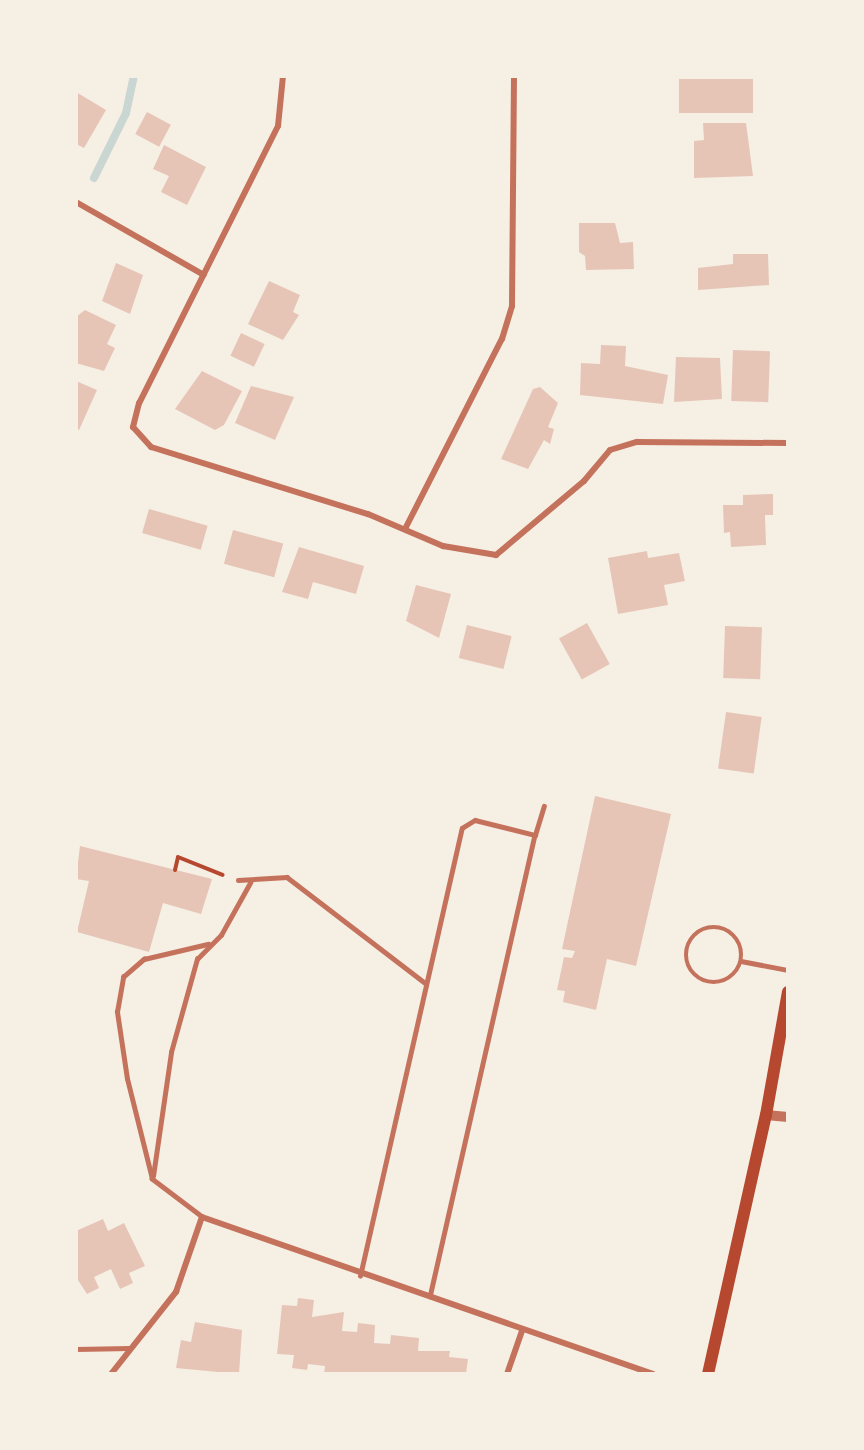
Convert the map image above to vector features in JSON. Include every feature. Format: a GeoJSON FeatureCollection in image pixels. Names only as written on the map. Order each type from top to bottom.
{"type":"FeatureCollection","features":[{"type":"Feature","properties":{"kind":"main road"},"geometry":{"type":"LineString","coordinates":[[708,1374],[766,1115],[788,992]]}},
{"type":"Feature","properties":{"kind":"street"},"geometry":{"type":"LineString","coordinates":[[283,76],[278,126],[135,419],[133,427],[160,450],[405,529],[443,546],[496,555],[584,481],[609,450],[637,442],[788,443]]}},
{"type":"Feature","properties":{"kind":"street"},"geometry":{"type":"LineString","coordinates":[[405,529],[502,339],[512,306],[514,76]]}},
{"type":"Feature","properties":{"kind":"street"},"geometry":{"type":"LineString","coordinates":[[76,202],[204,275]]}},
{"type":"Feature","properties":{"kind":"street"},"geometry":{"type":"LineString","coordinates":[[766,1115],[788,1117]]}},
{"type":"Feature","properties":{"kind":"street"},"geometry":{"type":"LineString","coordinates":[[111,1374],[129,1348],[176,1292],[202,1218],[360,1276],[430,1296],[522,1331],[654,1374]]}},
{"type":"Feature","properties":{"kind":"street"},"geometry":{"type":"LineString","coordinates":[[507,1374],[522,1331]]}},
{"type":"Feature","properties":{"kind":"lane"},"geometry":{"type":"LineString","coordinates":[[430,1296],[535,835],[544,806]]}},
{"type":"Feature","properties":{"kind":"lane"},"geometry":{"type":"LineString","coordinates":[[360,1276],[424,982],[462,828],[475,820],[535,835]]}},
{"type":"Feature","properties":{"kind":"lane"},"geometry":{"type":"LineString","coordinates":[[238,880],[250,883],[287,877],[424,982]]}},
{"type":"Feature","properties":{"kind":"lane"},"geometry":{"type":"LineString","coordinates":[[153,1179],[171,1052],[197,958],[208,944],[221,935],[250,883]]}},
{"type":"Feature","properties":{"kind":"lane"},"geometry":{"type":"LineString","coordinates":[[709,927],[727,930],[739,943],[741,961],[731,976],[705,981],[687,962],[688,944],[709,927]]}},
{"type":"Feature","properties":{"kind":"lane"},"geometry":{"type":"LineString","coordinates":[[202,1218],[153,1179],[127,1079],[117,1012],[123,977],[144,958],[208,944]]}},
{"type":"Feature","properties":{"kind":"lane"},"geometry":{"type":"LineString","coordinates":[[741,961],[788,970]]}},
{"type":"Feature","properties":{"kind":"lane"},"geometry":{"type":"LineString","coordinates":[[76,1349],[129,1348]]}},
{"type":"Feature","properties":{"kind":"path"},"geometry":{"type":"LineString","coordinates":[[175,870],[178,857],[218,869],[223,881]]}},
{"type":"Feature","properties":{"kind":"building"},"geometry":{"type":"Polygon","coordinates":[[[679,79],[753,79],[753,113],[679,113],[679,79]]]}},
{"type":"Feature","properties":{"kind":"building"},"geometry":{"type":"Polygon","coordinates":[[[76,92],[106,110],[84,148],[76,144],[76,92]]]}},
{"type":"Feature","properties":{"kind":"building"},"geometry":{"type":"Polygon","coordinates":[[[147,112],[171,125],[159,147],[135,134],[147,112]]]}},
{"type":"Feature","properties":{"kind":"building"},"geometry":{"type":"Polygon","coordinates":[[[703,123],[746,123],[753,176],[694,178],[694,141],[704,140],[703,123]]]}},
{"type":"Feature","properties":{"kind":"building"},"geometry":{"type":"Polygon","coordinates":[[[164,145],[206,167],[187,205],[161,192],[169,176],[153,169],[164,145]]]}},
{"type":"Feature","properties":{"kind":"building"},"geometry":{"type":"Polygon","coordinates":[[[579,223],[615,223],[620,243],[633,242],[634,269],[586,270],[585,256],[579,252],[579,223]]]}},
{"type":"Feature","properties":{"kind":"building"},"geometry":{"type":"Polygon","coordinates":[[[733,254],[768,254],[769,285],[698,290],[698,268],[733,264],[733,254]]]}},
{"type":"Feature","properties":{"kind":"building"},"geometry":{"type":"Polygon","coordinates":[[[116,263],[143,275],[130,314],[102,301],[116,263]]]}},
{"type":"Feature","properties":{"kind":"building"},"geometry":{"type":"Polygon","coordinates":[[[269,281],[300,295],[293,312],[299,315],[283,340],[248,324],[269,281]]]}},
{"type":"Feature","properties":{"kind":"building"},"geometry":{"type":"Polygon","coordinates":[[[85,310],[116,325],[107,344],[115,348],[104,371],[76,363],[76,317],[85,310]]]}},
{"type":"Feature","properties":{"kind":"building"},"geometry":{"type":"Polygon","coordinates":[[[241,333],[265,344],[254,367],[230,356],[241,333]]]}},
{"type":"Feature","properties":{"kind":"building"},"geometry":{"type":"Polygon","coordinates":[[[601,345],[626,346],[625,366],[668,375],[663,404],[580,395],[581,363],[600,364],[601,345]]]}},
{"type":"Feature","properties":{"kind":"building"},"geometry":{"type":"Polygon","coordinates":[[[733,350],[770,351],[768,402],[731,401],[733,350]]]}},
{"type":"Feature","properties":{"kind":"building"},"geometry":{"type":"Polygon","coordinates":[[[676,357],[720,358],[722,399],[674,402],[676,357]]]}},
{"type":"Feature","properties":{"kind":"building"},"geometry":{"type":"Polygon","coordinates":[[[202,371],[242,391],[224,425],[215,430],[175,409],[202,371]]]}},
{"type":"Feature","properties":{"kind":"building"},"geometry":{"type":"Polygon","coordinates":[[[76,381],[97,390],[79,430],[76,429],[76,381]]]}},
{"type":"Feature","properties":{"kind":"building"},"geometry":{"type":"Polygon","coordinates":[[[251,386],[294,397],[275,440],[235,423],[251,386]]]}},
{"type":"Feature","properties":{"kind":"building"},"geometry":{"type":"Polygon","coordinates":[[[540,387],[558,403],[548,427],[554,429],[550,444],[544,440],[528,469],[501,459],[533,389],[540,387]]]}},
{"type":"Feature","properties":{"kind":"building"},"geometry":{"type":"Polygon","coordinates":[[[773,494],[773,515],[765,515],[766,545],[731,547],[730,532],[724,533],[723,505],[743,505],[743,495],[773,494]]]}},
{"type":"Feature","properties":{"kind":"building"},"geometry":{"type":"Polygon","coordinates":[[[149,509],[208,526],[201,550],[142,533],[149,509]]]}},
{"type":"Feature","properties":{"kind":"building"},"geometry":{"type":"Polygon","coordinates":[[[233,530],[283,543],[274,577],[224,564],[233,530]]]}},
{"type":"Feature","properties":{"kind":"building"},"geometry":{"type":"Polygon","coordinates":[[[299,547],[364,566],[356,594],[313,582],[308,599],[282,592],[299,547]]]}},
{"type":"Feature","properties":{"kind":"building"},"geometry":{"type":"Polygon","coordinates":[[[647,551],[648,558],[679,553],[685,581],[664,585],[668,605],[618,614],[608,558],[647,551]]]}},
{"type":"Feature","properties":{"kind":"building"},"geometry":{"type":"Polygon","coordinates":[[[416,585],[451,594],[439,638],[406,621],[416,585]]]}},
{"type":"Feature","properties":{"kind":"building"},"geometry":{"type":"Polygon","coordinates":[[[587,623],[610,664],[582,680],[559,639],[587,623]]]}},
{"type":"Feature","properties":{"kind":"building"},"geometry":{"type":"Polygon","coordinates":[[[467,625],[512,636],[503,669],[459,658],[467,625]]]}},
{"type":"Feature","properties":{"kind":"building"},"geometry":{"type":"Polygon","coordinates":[[[725,626],[762,627],[760,679],[723,678],[725,626]]]}},
{"type":"Feature","properties":{"kind":"building"},"geometry":{"type":"Polygon","coordinates":[[[726,712],[762,717],[754,773],[718,768],[726,712]]]}},
{"type":"Feature","properties":{"kind":"building"},"geometry":{"type":"Polygon","coordinates":[[[595,796],[671,814],[636,966],[607,959],[596,1010],[563,1002],[565,991],[557,990],[564,957],[572,958],[575,951],[562,949],[595,796]]]}},
{"type":"Feature","properties":{"kind":"building"},"geometry":{"type":"Polygon","coordinates":[[[80,846],[212,879],[201,914],[163,903],[149,952],[77,932],[89,881],[76,879],[80,846]]]}},
{"type":"Feature","properties":{"kind":"building"},"geometry":{"type":"Polygon","coordinates":[[[103,1219],[108,1231],[124,1223],[145,1266],[129,1273],[133,1283],[120,1289],[111,1269],[94,1277],[99,1288],[87,1294],[76,1277],[76,1231],[103,1219]]]}},
{"type":"Feature","properties":{"kind":"building"},"geometry":{"type":"Polygon","coordinates":[[[298,1298],[314,1300],[312,1317],[344,1312],[342,1331],[357,1332],[358,1323],[375,1325],[374,1343],[390,1344],[391,1335],[419,1338],[418,1351],[450,1351],[449,1357],[468,1359],[466,1374],[324,1374],[325,1366],[308,1364],[307,1370],[292,1368],[294,1355],[277,1354],[282,1305],[297,1306],[298,1298]]]}},
{"type":"Feature","properties":{"kind":"building"},"geometry":{"type":"Polygon","coordinates":[[[195,1322],[242,1330],[239,1374],[176,1368],[181,1340],[191,1342],[195,1322]]]}},
{"type":"Feature","properties":{"kind":"waterway"},"geometry":{"type":"LineString","coordinates":[[94,178],[126,113],[134,76]]}}]}
